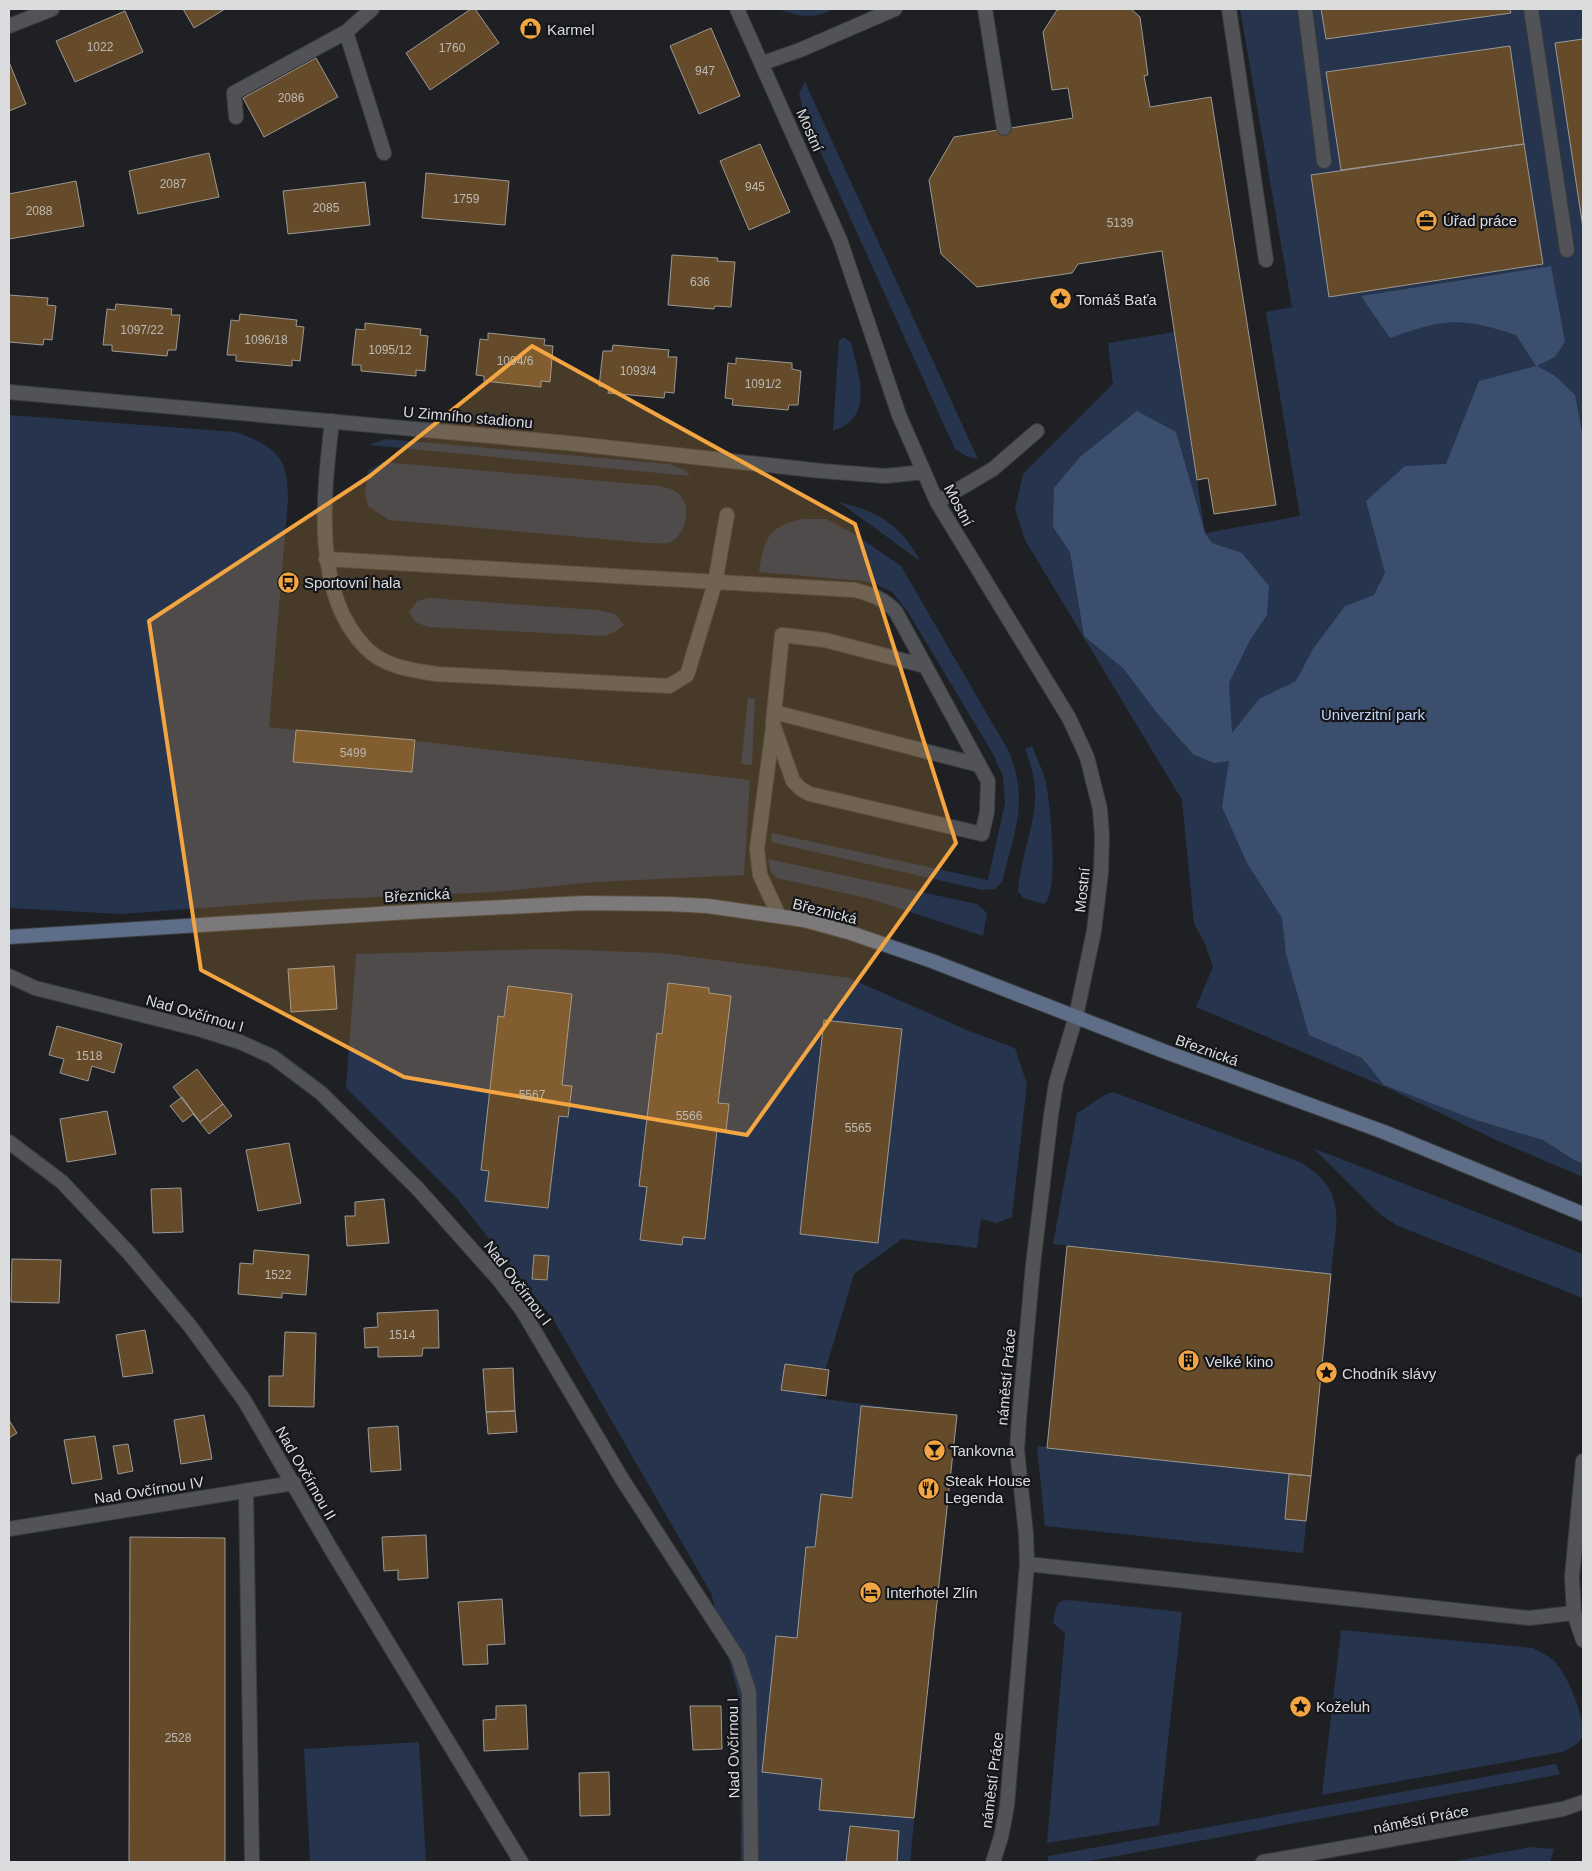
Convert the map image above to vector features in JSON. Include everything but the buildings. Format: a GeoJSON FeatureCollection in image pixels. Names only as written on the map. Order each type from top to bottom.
{"type":"FeatureCollection","features":[{"type":"Feature","properties":{"kind":"main road","name":"Březnická"},"geometry":{"type":"LineString","coordinates":[[9,937],[556,904],[668,904],[804,920],[892,947],[1166,1052],[1384,1132],[1583,1214]]}},
{"type":"Feature","properties":{"kind":"street"},"geometry":{"type":"LineString","coordinates":[[9,26],[52,9]]}},
{"type":"Feature","properties":{"kind":"street"},"geometry":{"type":"LineString","coordinates":[[236,118],[234,93],[346,32],[372,9]]}},
{"type":"Feature","properties":{"kind":"street","name":"Mostní"},"geometry":{"type":"LineString","coordinates":[[738,9],[840,240],[899,414],[924,472],[938,502],[1069,718],[1087,757],[1094,782],[1102,837],[1101,872],[1090,957],[1076,1016]]}},
{"type":"Feature","properties":{"kind":"street"},"geometry":{"type":"LineString","coordinates":[[763,64],[895,9]]}},
{"type":"Feature","properties":{"kind":"street"},"geometry":{"type":"LineString","coordinates":[[985,9],[1004,128]]}},
{"type":"Feature","properties":{"kind":"street"},"geometry":{"type":"LineString","coordinates":[[1229,9],[1266,260]]}},
{"type":"Feature","properties":{"kind":"street"},"geometry":{"type":"LineString","coordinates":[[1305,9],[1324,161]]}},
{"type":"Feature","properties":{"kind":"street"},"geometry":{"type":"LineString","coordinates":[[1531,9],[1566,250]]}},
{"type":"Feature","properties":{"kind":"street"},"geometry":{"type":"LineString","coordinates":[[346,32],[384,153]]}},
{"type":"Feature","properties":{"kind":"street","name":"U Zimního stadionu"},"geometry":{"type":"LineString","coordinates":[[9,392],[559,442],[822,471],[885,476],[924,472]]}},
{"type":"Feature","properties":{"kind":"street"},"geometry":{"type":"LineString","coordinates":[[332,422],[325,519],[326,559],[336,598],[348,625],[366,649],[400,668],[436,674],[669,686],[687,675],[715,583],[727,514]]}},
{"type":"Feature","properties":{"kind":"street"},"geometry":{"type":"LineString","coordinates":[[938,502],[993,469],[1037,431]]}},
{"type":"Feature","properties":{"kind":"street"},"geometry":{"type":"LineString","coordinates":[[326,559],[855,590],[873,595],[889,604],[896,612],[988,781],[987,812],[982,834],[810,794],[801,789],[794,781],[774,718]]}},
{"type":"Feature","properties":{"kind":"street"},"geometry":{"type":"LineString","coordinates":[[780,916],[760,875],[757,849],[774,718],[782,635],[825,640],[925,666]]}},
{"type":"Feature","properties":{"kind":"street"},"geometry":{"type":"LineString","coordinates":[[774,718],[979,765]]}},
{"type":"Feature","properties":{"kind":"street","name":"Nad Ovčírnou I"},"geometry":{"type":"LineString","coordinates":[[9,976],[35,988],[202,1030],[258,1048],[274,1057],[320,1093],[393,1163],[499,1280],[522,1310],[622,1479],[738,1658],[749,1692],[751,1862]]}},
{"type":"Feature","properties":{"kind":"street","name":"náměstí Práce"},"geometry":{"type":"LineString","coordinates":[[993,1862],[1001,1837],[1007,1806],[1027,1564],[1026,1534],[1017,1450],[1033,1265],[1056,1083],[1076,1016]]}},
{"type":"Feature","properties":{"kind":"street","name":"Nad Ovčírnou II"},"geometry":{"type":"LineString","coordinates":[[9,1142],[62,1182],[128,1252],[190,1326],[244,1400],[331,1549],[521,1862]]}},
{"type":"Feature","properties":{"kind":"street"},"geometry":{"type":"LineString","coordinates":[[1583,1461],[1572,1577],[1574,1614],[1583,1640]]}},
{"type":"Feature","properties":{"kind":"street","name":"Nad Ovčírnou IV"},"geometry":{"type":"LineString","coordinates":[[9,1529],[294,1483]]}},
{"type":"Feature","properties":{"kind":"street"},"geometry":{"type":"LineString","coordinates":[[246,1491],[252,1862]]}},
{"type":"Feature","properties":{"kind":"street"},"geometry":{"type":"LineString","coordinates":[[1027,1564],[1529,1618],[1574,1614]]}},
{"type":"Feature","properties":{"kind":"street","name":"náměstí Práce"},"geometry":{"type":"LineString","coordinates":[[1263,1862],[1563,1808],[1583,1802]]}},
{"type":"Feature","properties":{"kind":"highlighted area"},"geometry":{"type":"Polygon","coordinates":[[[532,346],[855,524],[956,843],[747,1135],[404,1077],[201,970],[149,621],[370,476],[532,346]]]}},
{"type":"Feature","properties":{"kind":"green space"},"geometry":{"type":"Polygon","coordinates":[[[778,9],[834,9],[813,16],[806,16],[778,9]]]}},
{"type":"Feature","properties":{"kind":"green space","name":"Univerzitní park"},"geometry":{"type":"Polygon","coordinates":[[[1240,9],[1583,9],[1583,1177],[1496,1140],[1390,1089],[1196,1007],[1213,967],[1204,941],[1194,924],[1182,800],[1025,540],[1015,509],[1023,474],[1113,384],[1108,343],[1174,332],[1205,533],[1300,516],[1266,312],[1292,307],[1240,9]]]}},
{"type":"Feature","properties":{"kind":"green space"},"geometry":{"type":"Polygon","coordinates":[[[805,82],[978,459],[966,456],[955,449],[805,118],[799,93],[805,82]]]}},
{"type":"Feature","properties":{"kind":"green space","name":"Univerzitní park"},"geometry":{"type":"Polygon","coordinates":[[[1551,266],[1565,342],[1555,357],[1537,366],[1554,375],[1575,395],[1583,437],[1583,1163],[1574,1160],[1543,1140],[1473,1119],[1384,1085],[1362,1058],[1309,1035],[1286,954],[1282,918],[1247,863],[1222,807],[1229,761],[1214,763],[1193,754],[1157,713],[1123,668],[1084,636],[1070,552],[1053,527],[1054,488],[1080,457],[1137,411],[1176,432],[1205,533],[1212,543],[1242,553],[1269,586],[1267,615],[1250,640],[1229,683],[1232,733],[1259,699],[1296,681],[1313,649],[1345,606],[1374,595],[1385,573],[1366,501],[1405,466],[1446,464],[1479,381],[1536,366],[1516,335],[1481,325],[1453,322],[1439,324],[1409,331],[1390,338],[1361,296],[1551,266]]]}},
{"type":"Feature","properties":{"kind":"green space"},"geometry":{"type":"Polygon","coordinates":[[[843,337],[851,342],[861,393],[855,416],[846,424],[833,431],[839,341],[843,337]]]}},
{"type":"Feature","properties":{"kind":"green space"},"geometry":{"type":"Polygon","coordinates":[[[9,415],[236,432],[270,448],[277,455],[282,462],[285,472],[288,499],[269,727],[295,730],[293,762],[412,772],[416,741],[750,780],[744,875],[595,882],[495,892],[308,900],[121,914],[9,908],[9,415]]]}},
{"type":"Feature","properties":{"kind":"green space"},"geometry":{"type":"Polygon","coordinates":[[[386,439],[669,464],[686,471],[690,476],[369,445],[386,439]]]}},
{"type":"Feature","properties":{"kind":"green space"},"geometry":{"type":"Polygon","coordinates":[[[383,462],[659,486],[672,490],[681,496],[685,505],[686,518],[682,531],[674,540],[668,543],[648,543],[389,520],[368,506],[365,494],[368,471],[383,462]]]}},
{"type":"Feature","properties":{"kind":"green space"},"geometry":{"type":"Polygon","coordinates":[[[839,502],[865,510],[887,521],[905,538],[920,561],[839,502]]]}},
{"type":"Feature","properties":{"kind":"green space"},"geometry":{"type":"Polygon","coordinates":[[[803,519],[826,519],[856,535],[901,566],[1008,750],[1015,768],[1018,785],[1018,816],[1002,882],[995,889],[982,890],[771,842],[772,833],[988,880],[1005,803],[1003,776],[993,754],[908,612],[892,592],[876,584],[862,581],[759,572],[763,551],[770,536],[782,526],[803,519]]]}},
{"type":"Feature","properties":{"kind":"green space"},"geometry":{"type":"Polygon","coordinates":[[[429,598],[597,610],[615,614],[624,625],[613,633],[604,636],[428,627],[415,622],[409,612],[417,601],[429,598]]]}},
{"type":"Feature","properties":{"kind":"green space"},"geometry":{"type":"Polygon","coordinates":[[[748,698],[755,699],[752,765],[741,764],[748,698]]]}},
{"type":"Feature","properties":{"kind":"green space"},"geometry":{"type":"Polygon","coordinates":[[[1032,746],[1045,779],[1051,825],[1052,883],[1049,897],[1044,904],[1023,898],[1018,891],[1035,805],[1032,770],[1025,749],[1032,746]]]}},
{"type":"Feature","properties":{"kind":"green space"},"geometry":{"type":"Polygon","coordinates":[[[768,859],[977,904],[987,913],[983,936],[871,899],[777,878],[771,872],[768,859]]]}},
{"type":"Feature","properties":{"kind":"green space"},"geometry":{"type":"Polygon","coordinates":[[[546,949],[663,953],[849,978],[969,1031],[1015,1048],[1027,1084],[1012,1217],[997,1223],[981,1219],[977,1248],[902,1239],[854,1274],[817,1398],[955,1416],[910,1862],[741,1862],[740,1701],[711,1593],[553,1319],[456,1197],[346,1088],[356,954],[546,949]]]}},
{"type":"Feature","properties":{"kind":"green space"},"geometry":{"type":"Polygon","coordinates":[[[1113,1092],[1302,1163],[1317,1174],[1327,1186],[1333,1198],[1336,1211],[1331,1274],[1053,1244],[1077,1113],[1103,1096],[1113,1092]]]}},
{"type":"Feature","properties":{"kind":"green space"},"geometry":{"type":"Polygon","coordinates":[[[1313,1148],[1583,1254],[1583,1298],[1398,1226],[1381,1215],[1313,1148]]]}},
{"type":"Feature","properties":{"kind":"green space"},"geometry":{"type":"Polygon","coordinates":[[[1037,1446],[1311,1476],[1303,1553],[1045,1526],[1037,1446]]]}},
{"type":"Feature","properties":{"kind":"green space"},"geometry":{"type":"Polygon","coordinates":[[[1069,1600],[1182,1612],[1159,1825],[1047,1843],[1065,1633],[1053,1623],[1056,1607],[1061,1601],[1069,1600]]]}},
{"type":"Feature","properties":{"kind":"green space"},"geometry":{"type":"Polygon","coordinates":[[[1341,1630],[1533,1648],[1554,1661],[1566,1678],[1580,1712],[1583,1732],[1581,1739],[1575,1745],[1562,1752],[1322,1795],[1341,1630]]]}},
{"type":"Feature","properties":{"kind":"green space"},"geometry":{"type":"Polygon","coordinates":[[[419,1742],[426,1862],[310,1862],[304,1749],[419,1742]]]}},
{"type":"Feature","properties":{"kind":"green space"},"geometry":{"type":"Polygon","coordinates":[[[1556,1764],[1560,1774],[1557,1775],[1084,1862],[1048,1862],[1048,1856],[1556,1764]]]}},
{"type":"Feature","properties":{"kind":"green space"},"geometry":{"type":"Polygon","coordinates":[[[1531,1847],[1554,1849],[1550,1862],[1451,1862],[1531,1847]]]}},
{"type":"Feature","properties":{"kind":"place","name":"Karmel"},"geometry":{"type":"Point","coordinates":[531,29]}},
{"type":"Feature","properties":{"kind":"place","name":"Úřad práce"},"geometry":{"type":"Point","coordinates":[1427,220]}},
{"type":"Feature","properties":{"kind":"place","name":"Tomáš Baťa"},"geometry":{"type":"Point","coordinates":[1060,299]}},
{"type":"Feature","properties":{"kind":"place","name":"Sportovní hala"},"geometry":{"type":"Point","coordinates":[288,582]}},
{"type":"Feature","properties":{"kind":"place","name":"Velké kino"},"geometry":{"type":"Point","coordinates":[1189,1361]}},
{"type":"Feature","properties":{"kind":"place","name":"Chodník slávy"},"geometry":{"type":"Point","coordinates":[1326,1373]}},
{"type":"Feature","properties":{"kind":"place","name":"Tankovna"},"geometry":{"type":"Point","coordinates":[934,1450]}},
{"type":"Feature","properties":{"kind":"place","name":"Steak House Legenda"},"geometry":{"type":"Point","coordinates":[929,1489]}},
{"type":"Feature","properties":{"kind":"place","name":"Interhotel Zlín"},"geometry":{"type":"Point","coordinates":[870,1592]}},
{"type":"Feature","properties":{"kind":"place","name":"Koželuh"},"geometry":{"type":"Point","coordinates":[1300,1706]}}]}
